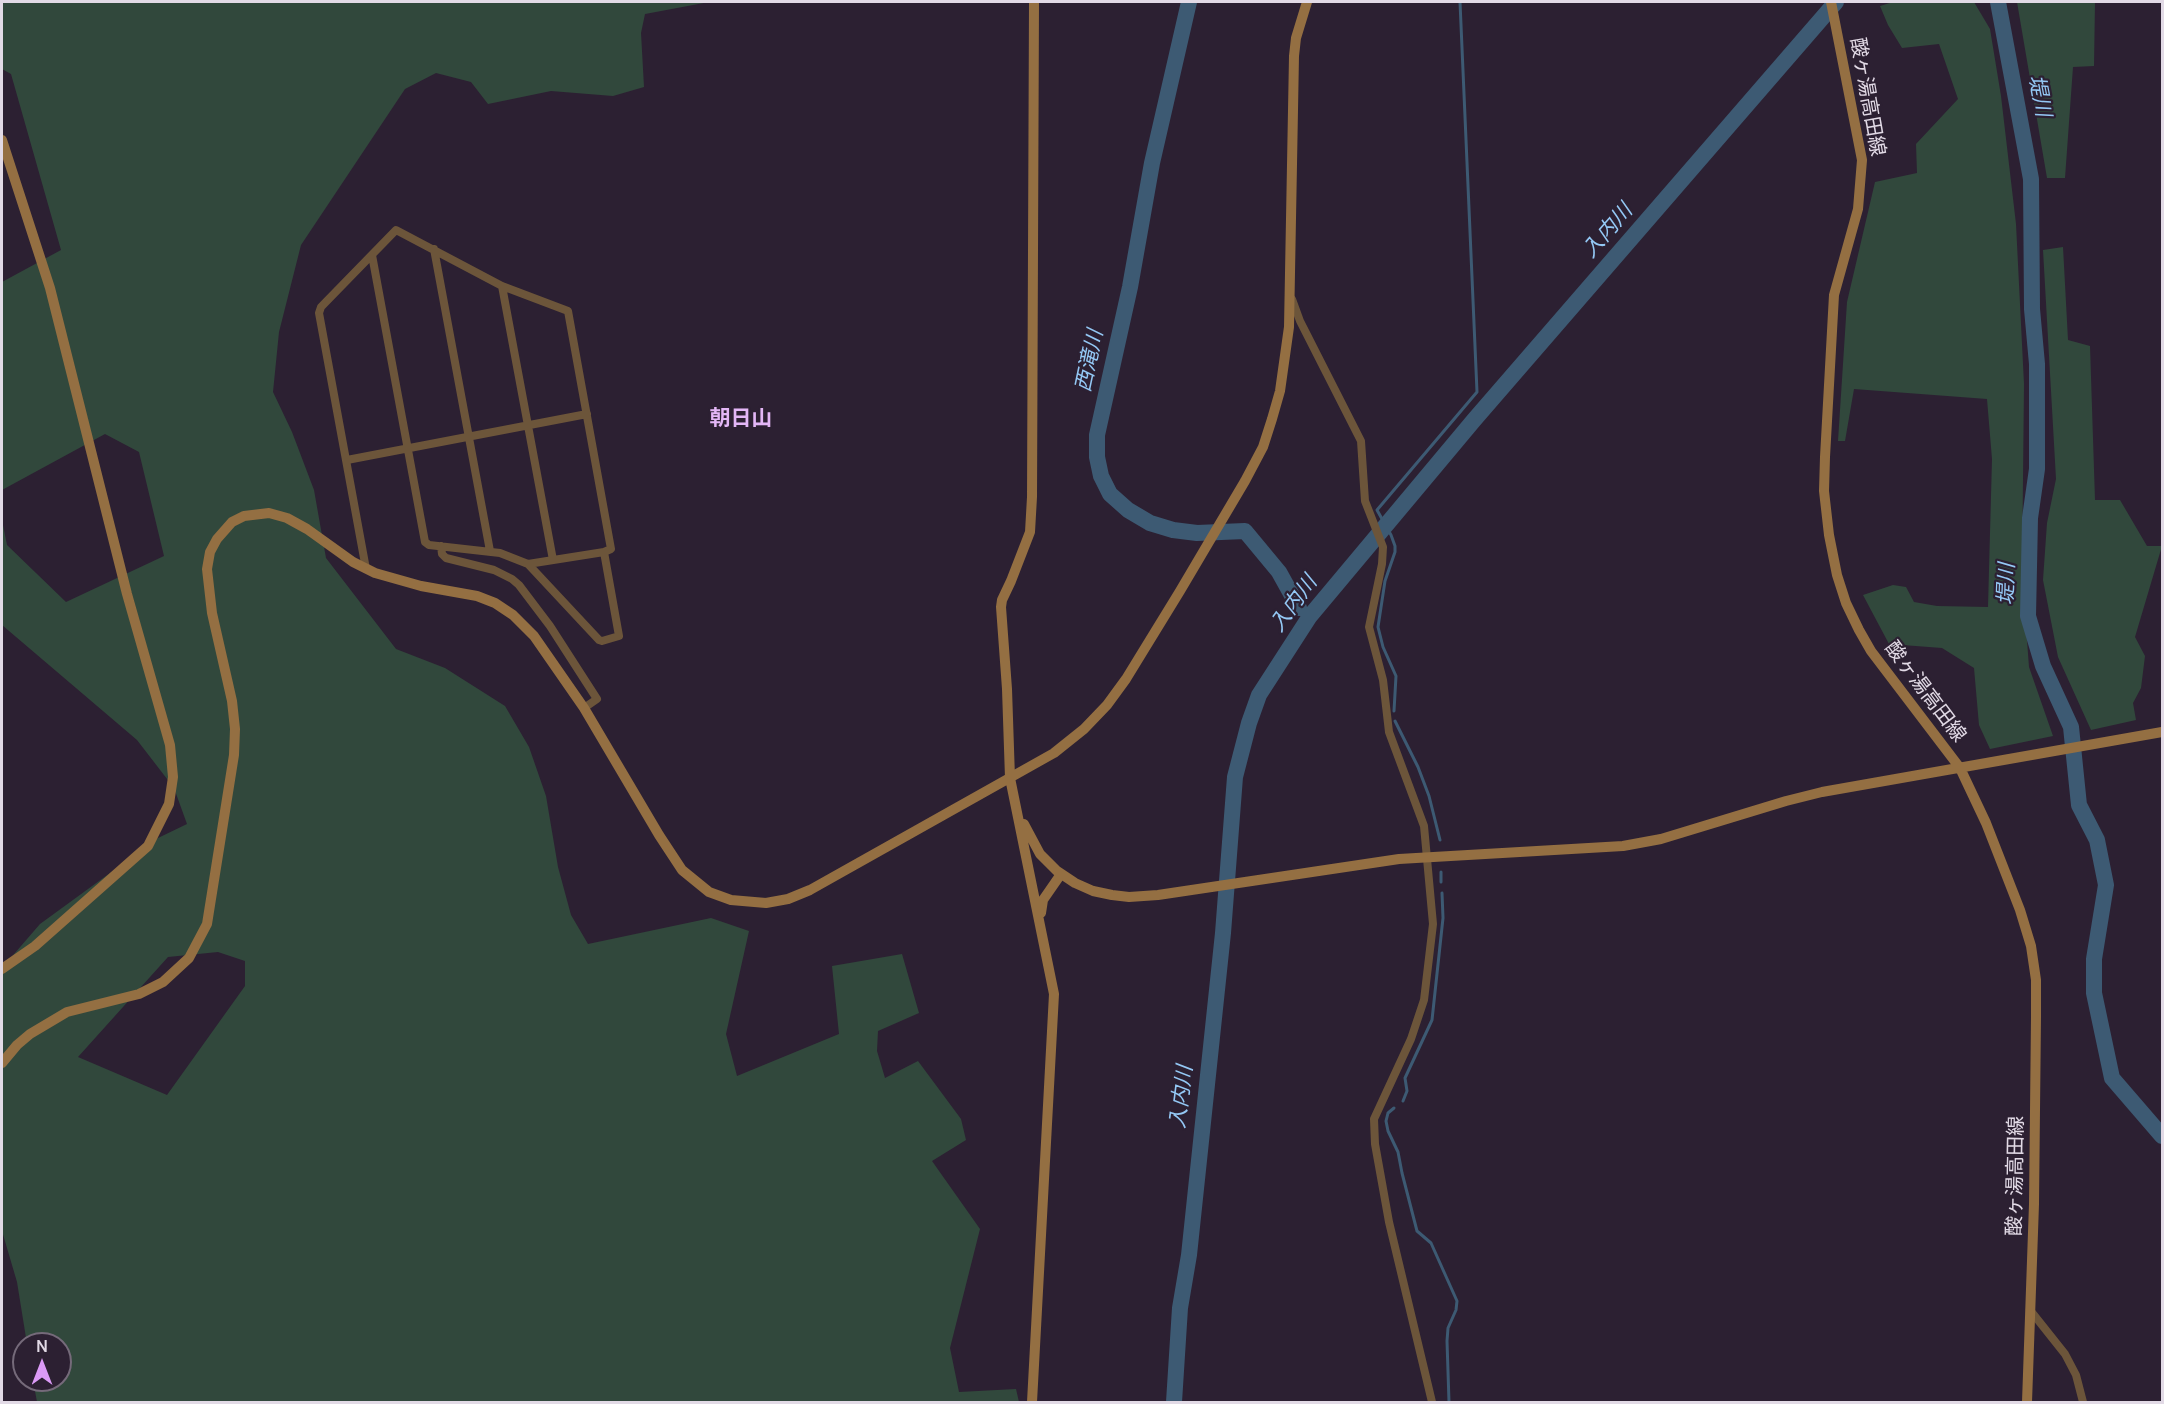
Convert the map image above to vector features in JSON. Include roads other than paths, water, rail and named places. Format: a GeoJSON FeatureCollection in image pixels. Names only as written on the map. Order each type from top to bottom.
{"type":"FeatureCollection","features":[{"type":"Feature","properties":{"kind":"street"},"geometry":{"type":"LineString","coordinates":[[1032,1402],[1054,994],[1010,778],[1001,607],[1030,532],[1032,497],[1034,2]]}},
{"type":"Feature","properties":{"kind":"street"},"geometry":{"type":"LineString","coordinates":[[2,1063],[30,1034],[67,1012],[139,994],[163,982],[189,958],[207,924],[234,755],[235,729],[232,702],[212,613],[207,580],[208,560],[217,539],[232,522],[244,516],[259,513],[278,515],[307,529],[339,553],[366,569],[405,582],[477,596],[504,609],[520,621],[534,636],[584,708],[682,870],[709,892],[742,903],[777,902],[810,890],[1054,753],[1084,729],[1107,705],[1126,679],[1207,546],[1263,447],[1272,419],[1280,391],[1289,327],[1294,56],[1296,38],[1307,2]]}},
{"type":"Feature","properties":{"kind":"street","name":"酸ヶ湯高田線"},"geometry":{"type":"LineString","coordinates":[[1831,2],[1862,160],[1858,209],[1834,295],[1824,457],[1824,491],[1829,535],[1837,574],[1858,630],[1871,651],[1960,768],[1986,823],[2020,910],[2034,963],[2036,999],[2034,1204],[2027,1402]]}},
{"type":"Feature","properties":{"kind":"street"},"geometry":{"type":"LineString","coordinates":[[2,140],[50,288],[127,594],[170,745],[173,777],[170,804],[148,846],[35,946],[2,969]]}},
{"type":"Feature","properties":{"kind":"street"},"geometry":{"type":"LineString","coordinates":[[366,569],[319,309],[396,230],[502,286],[568,311],[611,549],[528,564]]}},
{"type":"Feature","properties":{"kind":"street"},"geometry":{"type":"LineString","coordinates":[[434,249],[490,551]]}},
{"type":"Feature","properties":{"kind":"street"},"geometry":{"type":"LineString","coordinates":[[372,255],[425,542],[429,545],[490,551],[528,564],[602,641],[619,636],[604,552]]}},
{"type":"Feature","properties":{"kind":"street"},"geometry":{"type":"LineString","coordinates":[[502,286],[553,560]]}},
{"type":"Feature","properties":{"kind":"street"},"geometry":{"type":"LineString","coordinates":[[1290,295],[1300,321],[1361,441],[1365,501],[1383,547],[1382,564],[1369,627],[1383,680],[1389,732],[1424,826],[1428,857],[1433,924],[1424,1000],[1411,1039],[1374,1119],[1389,1222],[1432,1402]]}},
{"type":"Feature","properties":{"kind":"street"},"geometry":{"type":"LineString","coordinates":[[347,460],[587,414]]}},
{"type":"Feature","properties":{"kind":"street"},"geometry":{"type":"LineString","coordinates":[[441,546],[442,554],[446,558],[494,570],[519,585],[550,626],[597,699],[584,708]]}},
{"type":"Feature","properties":{"kind":"street"},"geometry":{"type":"LineString","coordinates":[[1016,809],[1040,854],[1061,874],[1093,891],[1129,897],[1237,884],[1399,859],[1623,846],[1661,839],[1822,792],[2163,732]]}},
{"type":"Feature","properties":{"kind":"street"},"geometry":{"type":"LineString","coordinates":[[1040,920],[1043,900],[1061,874]]}},
{"type":"Feature","properties":{"kind":"street"},"geometry":{"type":"LineString","coordinates":[[2030,1310],[2065,1354],[2076,1375],[2083,1402]]}},
{"type":"Feature","properties":{"kind":"waterway","name":"西滝川"},"geometry":{"type":"LineString","coordinates":[[1189,2],[1152,163],[1130,287],[1097,435],[1097,457],[1101,476],[1110,494],[1128,510],[1150,523],[1173,530],[1197,533],[1245,531],[1279,572],[1299,608]]}},
{"type":"Feature","properties":{"kind":"waterway"},"geometry":{"type":"LineString","coordinates":[[1394,711],[1396,676],[1383,647],[1378,627],[1385,581],[1395,546],[1377,510],[1477,392],[1460,2]]}},
{"type":"Feature","properties":{"kind":"waterway","name":"入内川"},"geometry":{"type":"LineString","coordinates":[[1174,1402],[1180,1308],[1189,1255],[1223,933],[1235,777],[1259,695],[1310,616],[1474,420],[1836,2]]}},
{"type":"Feature","properties":{"kind":"waterway","name":"堤川"},"geometry":{"type":"LineString","coordinates":[[1998,2],[2031,179],[2032,309],[2037,364],[2037,469],[2030,518],[2028,616],[2043,666],[2071,727],[2079,805],[2097,840],[2106,885],[2094,959],[2094,993],[2112,1078],[2162,1136]]}},
{"type":"Feature","properties":{"kind":"waterway"},"geometry":{"type":"LineString","coordinates":[[1395,721],[1418,767],[1429,796],[1440,840]]}},
{"type":"Feature","properties":{"kind":"waterway"},"geometry":{"type":"LineString","coordinates":[[1441,872],[1441,882]]}},
{"type":"Feature","properties":{"kind":"waterway"},"geometry":{"type":"LineString","coordinates":[[1403,1101],[1407,1091],[1405,1078],[1432,1020],[1443,918],[1442,893]]}},
{"type":"Feature","properties":{"kind":"waterway"},"geometry":{"type":"LineString","coordinates":[[1394,1108],[1388,1113],[1386,1121],[1398,1152],[1417,1231],[1431,1243],[1457,1301],[1456,1310],[1448,1328],[1449,1402]]}},
{"type":"Feature","properties":{"kind":"district","name":"朝日山"},"geometry":{"type":"Point","coordinates":[741,419]}}]}
